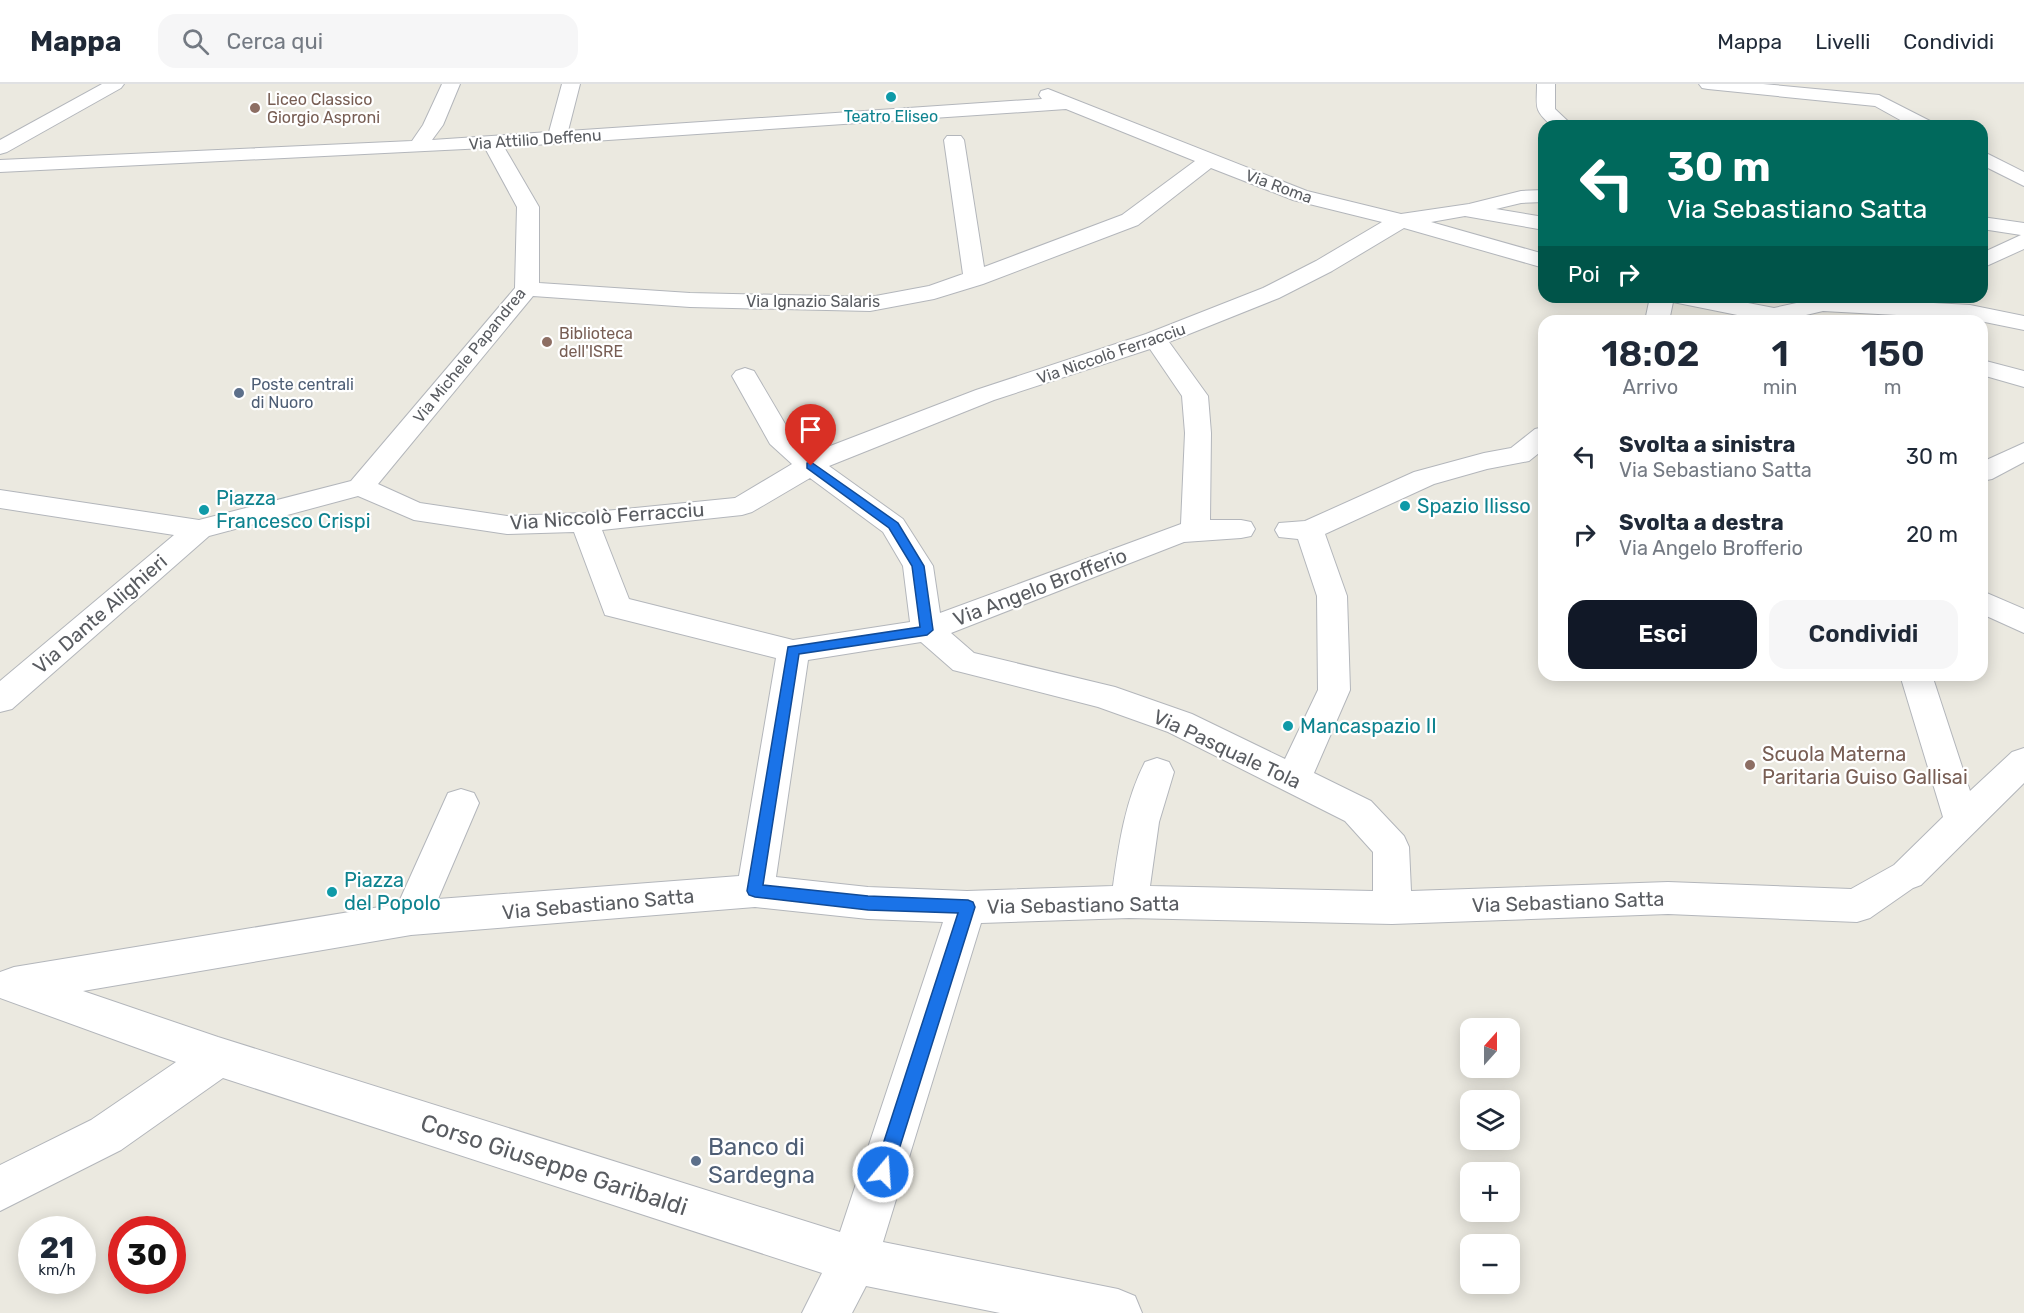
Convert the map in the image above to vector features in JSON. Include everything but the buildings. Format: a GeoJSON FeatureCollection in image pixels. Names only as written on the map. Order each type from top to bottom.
{"type":"FeatureCollection","features":[{"type":"Feature","properties":{"kind":"street"},"geometry":{"type":"LineString","coordinates":[[0,148],[115,84]]}},
{"type":"Feature","properties":{"kind":"street"},"geometry":{"type":"LineString","coordinates":[[418,147],[433,125],[451,84]]}},
{"type":"Feature","properties":{"kind":"street"},"geometry":{"type":"LineString","coordinates":[[557,138],[571,84]]}},
{"type":"Feature","properties":{"kind":"street"},"geometry":{"type":"LineString","coordinates":[[1546,84],[1546,111],[1556,120]]}},
{"type":"Feature","properties":{"kind":"street"},"geometry":{"type":"LineString","coordinates":[[1707,84],[1877,93],[1916,120]]}},
{"type":"Feature","properties":{"kind":"street","name":"Via Roma"},"geometry":{"type":"LineString","coordinates":[[1030,87],[1300,196],[1401,220],[1538,259]]}},
{"type":"Feature","properties":{"kind":"street","name":"Via Attilio Deffenu"},"geometry":{"type":"LineString","coordinates":[[0,166],[418,147],[1069,104]]}},
{"type":"Feature","properties":{"kind":"street","name":"Via Michele Papandrea"},"geometry":{"type":"LineString","coordinates":[[361,487],[527,289],[528,207],[491,141]]}},
{"type":"Feature","properties":{"kind":"street"},"geometry":{"type":"LineString","coordinates":[[954,141],[975,279]]}},
{"type":"Feature","properties":{"kind":"street","name":"Via Ignazio Salaris"},"geometry":{"type":"LineString","coordinates":[[527,289],[690,300],[870,304],[934,292],[975,279],[1130,220],[1210,159]]}},
{"type":"Feature","properties":{"kind":"street"},"geometry":{"type":"LineString","coordinates":[[1988,160],[2024,180]]}},
{"type":"Feature","properties":{"kind":"street"},"geometry":{"type":"LineString","coordinates":[[1401,220],[1465,210],[1521,197],[1538,196]]}},
{"type":"Feature","properties":{"kind":"street"},"geometry":{"type":"LineString","coordinates":[[1465,210],[1538,223]]}},
{"type":"Feature","properties":{"kind":"street","name":"Via Niccolò Ferracciu"},"geometry":{"type":"LineString","coordinates":[[361,487],[414,511],[507,525],[585,522],[742,506],[811,466],[985,395],[1155,339],[1271,293],[1324,266],[1401,220]]}},
{"type":"Feature","properties":{"kind":"street"},"geometry":{"type":"LineString","coordinates":[[1988,224],[2024,229]]}},
{"type":"Feature","properties":{"kind":"street"},"geometry":{"type":"LineString","coordinates":[[1988,258],[2024,241]]}},
{"type":"Feature","properties":{"kind":"street"},"geometry":{"type":"LineString","coordinates":[[1713,303],[1776,315],[1823,304],[1971,310],[2024,323]]}},
{"type":"Feature","properties":{"kind":"street"},"geometry":{"type":"LineString","coordinates":[[1155,339],[1195,396],[1198,433],[1194,530]]}},
{"type":"Feature","properties":{"kind":"street"},"geometry":{"type":"LineString","coordinates":[[1988,370],[2024,379]]}},
{"type":"Feature","properties":{"kind":"street"},"geometry":{"type":"LineString","coordinates":[[745,376],[783,444],[893,526],[918,566],[927,630]]}},
{"type":"Feature","properties":{"kind":"street"},"geometry":{"type":"LineString","coordinates":[[1293,780],[1334,690],[1332,596],[1299,530],[1424,478],[1484,460],[1519,455],[1538,440]]}},
{"type":"Feature","properties":{"kind":"street"},"geometry":{"type":"LineString","coordinates":[[1988,470],[2024,451]]}},
{"type":"Feature","properties":{"kind":"street"},"geometry":{"type":"LineString","coordinates":[[1519,455],[1538,465]]}},
{"type":"Feature","properties":{"kind":"street"},"geometry":{"type":"LineString","coordinates":[[0,499],[199,529],[361,487]]}},
{"type":"Feature","properties":{"kind":"street"},"geometry":{"type":"LineString","coordinates":[[585,522],[616,607],[793,651],[755,891]]}},
{"type":"Feature","properties":{"kind":"street","name":"Via Dante Alighieri"},"geometry":{"type":"LineString","coordinates":[[0,700],[199,529]]}},
{"type":"Feature","properties":{"kind":"street","name":"Via Angelo Brofferio"},"geometry":{"type":"LineString","coordinates":[[793,651],[927,630],[1178,534],[1194,530],[1241,529]]}},
{"type":"Feature","properties":{"kind":"street"},"geometry":{"type":"LineString","coordinates":[[1988,605],[2024,622]]}},
{"type":"Feature","properties":{"kind":"street","name":"Via Pasquale Tola"},"geometry":{"type":"LineString","coordinates":[[927,630],[964,662],[1103,696],[1180,723],[1358,811],[1391,847],[1392,908]]}},
{"type":"Feature","properties":{"kind":"street"},"geometry":{"type":"LineString","coordinates":[[1918,681],[1962,822]]}},
{"type":"Feature","properties":{"kind":"street","name":"Via Sebastiano Satta"},"geometry":{"type":"LineString","coordinates":[[7,983],[411,918],[755,891],[868,903],[968,907],[1129,902],[1392,908],[1668,898],[1857,906],[1903,877],[2024,761]]}},
{"type":"Feature","properties":{"kind":"street"},"geometry":{"type":"LineString","coordinates":[[1129,902],[1141,822],[1157,772]]}},
{"type":"Feature","properties":{"kind":"street"},"geometry":{"type":"LineString","coordinates":[[411,918],[461,803]]}},
{"type":"Feature","properties":{"kind":"street"},"geometry":{"type":"LineString","coordinates":[[826,1313],[854,1260],[968,907]]}},
{"type":"Feature","properties":{"kind":"street","name":"Corso Giuseppe Garibaldi"},"geometry":{"type":"LineString","coordinates":[[7,983],[218,1057],[854,1260],[1118,1313]]}},
{"type":"Feature","properties":{"kind":"street"},"geometry":{"type":"LineString","coordinates":[[0,1189],[106,1135],[218,1057]]}},
{"type":"Feature","properties":{"kind":"place","name":"Teatro Eliseo"},"geometry":{"type":"Point","coordinates":[891,97]}},
{"type":"Feature","properties":{"kind":"place","name":"Liceo Classico Giorgio Asproni"},"geometry":{"type":"Point","coordinates":[255,108]}},
{"type":"Feature","properties":{"kind":"place","name":"Biblioteca dell'ISRE"},"geometry":{"type":"Point","coordinates":[547,342]}},
{"type":"Feature","properties":{"kind":"place","name":"Poste centrali di Nuoro"},"geometry":{"type":"Point","coordinates":[239,393]}},
{"type":"Feature","properties":{"kind":"place","name":"Spazio Ilisso"},"geometry":{"type":"Point","coordinates":[1405,506]}},
{"type":"Feature","properties":{"kind":"place","name":"Piazza Francesco Crispi"},"geometry":{"type":"Point","coordinates":[204,510]}},
{"type":"Feature","properties":{"kind":"place","name":"Mancaspazio II"},"geometry":{"type":"Point","coordinates":[1288,726]}},
{"type":"Feature","properties":{"kind":"place","name":"Scuola Materna Paritaria Guiso Gallisai"},"geometry":{"type":"Point","coordinates":[1750,765]}},
{"type":"Feature","properties":{"kind":"place","name":"Piazza del Popolo"},"geometry":{"type":"Point","coordinates":[332,892]}},
{"type":"Feature","properties":{"kind":"place","name":"Banco di Sardegna"},"geometry":{"type":"Point","coordinates":[696,1161]}},
{"type":"Feature","properties":{"kind":"route"},"geometry":{"type":"LineString","coordinates":[[811,466],[893,526],[918,566],[927,630],[793,651],[755,891],[868,903],[968,907],[883,1172]]}}]}
